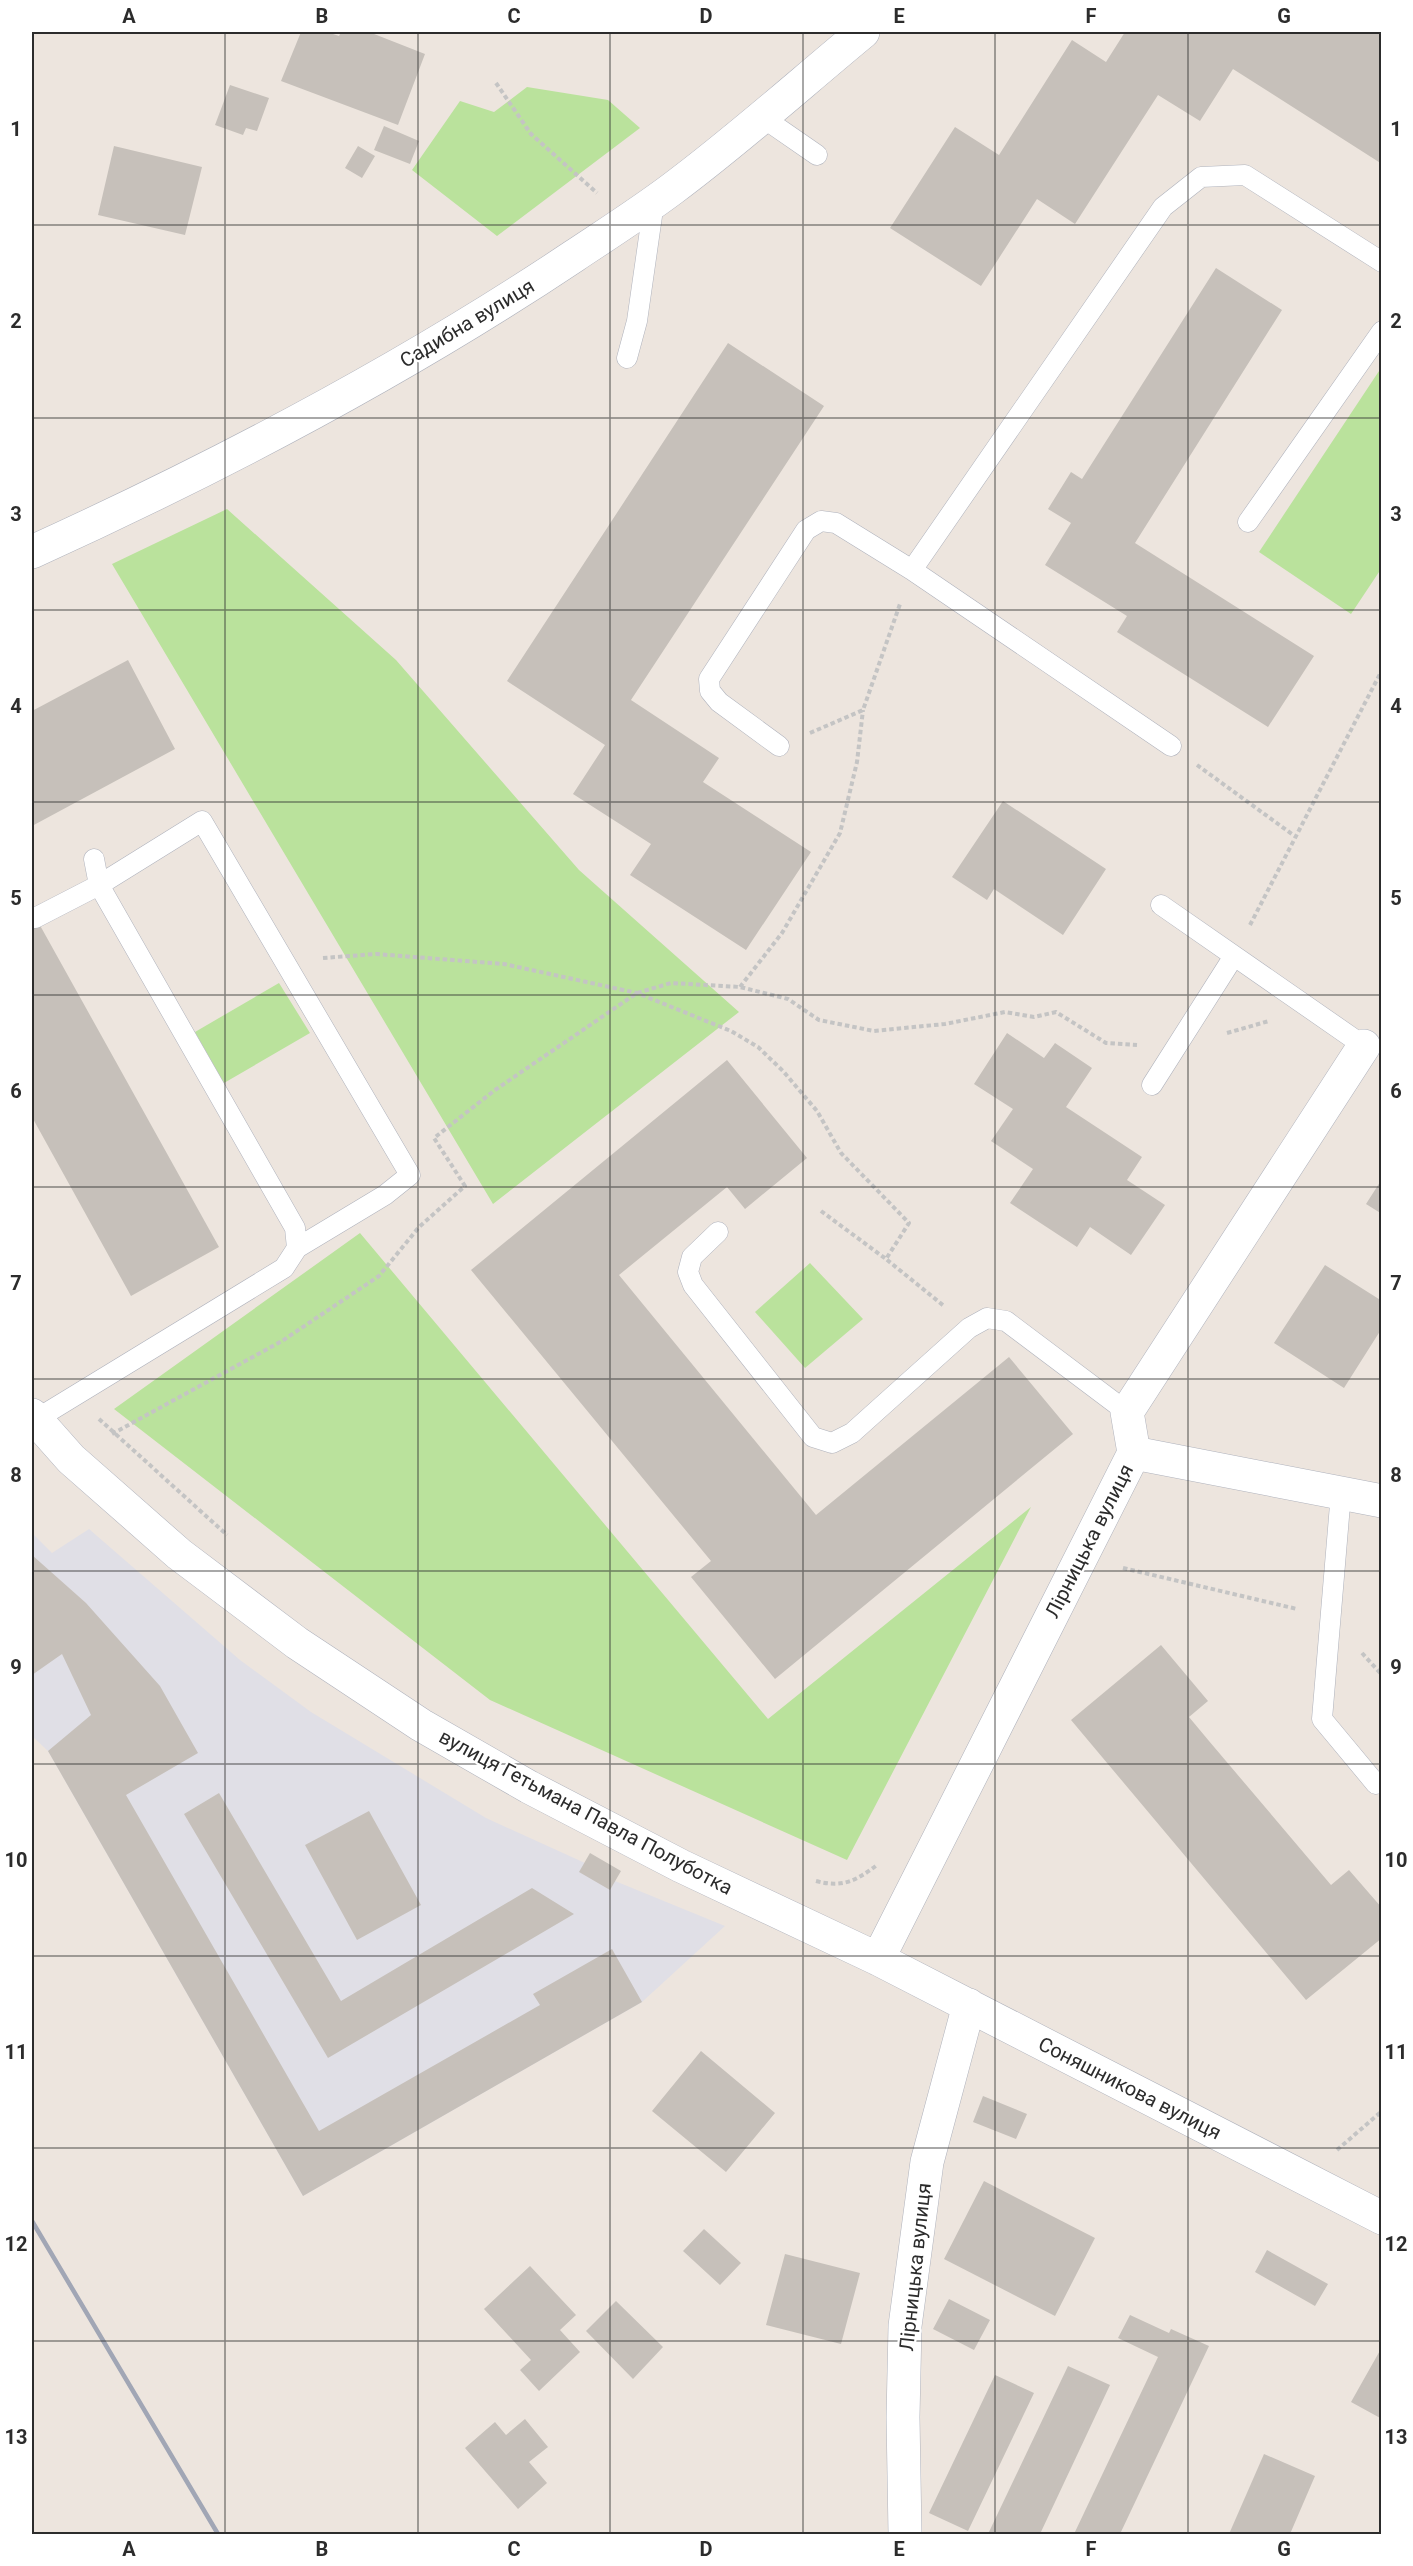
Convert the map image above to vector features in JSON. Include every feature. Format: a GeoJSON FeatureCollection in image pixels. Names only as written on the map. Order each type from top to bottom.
{"type":"FeatureCollection","features":[{"type":"Feature","properties":{"kind":"street","name":"Садибна вулиця"},"geometry":{"type":"LineString","coordinates":[[32,552],[188,479],[397,366],[511,298],[654,202],[762,117],[863,32]]}},
{"type":"Feature","properties":{"kind":"street"},"geometry":{"type":"LineString","coordinates":[[1127,1412],[1364,1046]]}},
{"type":"Feature","properties":{"kind":"street","name":"Лірницька вулиця"},"geometry":{"type":"LineString","coordinates":[[878,1959],[1134,1453],[1127,1412]]}},
{"type":"Feature","properties":{"kind":"street","name":"вулиця Гетьмана Павла Полуботка"},"geometry":{"type":"LineString","coordinates":[[33,1418],[70,1460],[179,1554],[297,1643],[421,1725],[529,1787],[681,1866],[878,1959]]}},
{"type":"Feature","properties":{"kind":"street"},"geometry":{"type":"LineString","coordinates":[[1134,1453],[1382,1501]]}},
{"type":"Feature","properties":{"kind":"street","name":"Соняшникова вулиця"},"geometry":{"type":"LineString","coordinates":[[878,1959],[1382,2217]]}},
{"type":"Feature","properties":{"kind":"street","name":"Лірницька вулиця"},"geometry":{"type":"LineString","coordinates":[[905,2535],[903,2417],[905,2326],[927,2162],[969,2005]]}},
{"type":"Feature","properties":{"kind":"lane"},"geometry":{"type":"LineString","coordinates":[[762,117],[817,155]]}},
{"type":"Feature","properties":{"kind":"lane"},"geometry":{"type":"LineString","coordinates":[[912,570],[1163,207],[1201,177],[1245,175],[1382,262]]}},
{"type":"Feature","properties":{"kind":"lane"},"geometry":{"type":"LineString","coordinates":[[627,358],[637,321],[654,202]]}},
{"type":"Feature","properties":{"kind":"lane"},"geometry":{"type":"LineString","coordinates":[[1248,522],[1382,331]]}},
{"type":"Feature","properties":{"kind":"lane"},"geometry":{"type":"LineString","coordinates":[[779,746],[719,702],[710,692],[710,679],[806,530],[821,521],[836,523],[912,570],[1171,746]]}},
{"type":"Feature","properties":{"kind":"lane"},"geometry":{"type":"LineString","coordinates":[[33,1418],[284,1268],[297,1248],[385,1195],[410,1175],[202,821],[99,885],[36,918]]}},
{"type":"Feature","properties":{"kind":"lane"},"geometry":{"type":"LineString","coordinates":[[94,859],[99,885],[295,1228],[297,1248]]}},
{"type":"Feature","properties":{"kind":"lane"},"geometry":{"type":"LineString","coordinates":[[1161,905],[1364,1046]]}},
{"type":"Feature","properties":{"kind":"lane"},"geometry":{"type":"LineString","coordinates":[[1152,1085],[1234,956]]}},
{"type":"Feature","properties":{"kind":"lane"},"geometry":{"type":"LineString","coordinates":[[718,1232],[692,1257],[688,1272],[693,1286],[813,1437],[832,1443],[852,1433],[969,1328],[987,1318],[1006,1321],[1127,1412]]}},
{"type":"Feature","properties":{"kind":"lane"},"geometry":{"type":"LineString","coordinates":[[1341,1493],[1322,1719],[1376,1784]]}},
{"type":"Feature","properties":{"kind":"path"},"geometry":{"type":"LineString","coordinates":[[496,83],[531,134],[598,194]]}},
{"type":"Feature","properties":{"kind":"path"},"geometry":{"type":"LineString","coordinates":[[740,987],[782,933],[840,833],[857,762],[863,710],[912,570]]}},
{"type":"Feature","properties":{"kind":"path"},"geometry":{"type":"LineString","coordinates":[[1234,956],[1382,670]]}},
{"type":"Feature","properties":{"kind":"path"},"geometry":{"type":"LineString","coordinates":[[779,746],[863,710]]}},
{"type":"Feature","properties":{"kind":"path"},"geometry":{"type":"LineString","coordinates":[[1171,746],[1296,837]]}},
{"type":"Feature","properties":{"kind":"path"},"geometry":{"type":"LineString","coordinates":[[313,959],[376,954],[504,964],[638,993],[731,1031],[758,1047],[783,1071],[817,1111],[841,1153],[909,1223],[886,1259]]}},
{"type":"Feature","properties":{"kind":"path"},"geometry":{"type":"LineString","coordinates":[[70,1460],[114,1433],[282,1341],[379,1276],[419,1227],[465,1186],[434,1138],[495,1090],[638,993],[671,983],[740,987],[788,999],[819,1020],[874,1031],[945,1024],[1005,1012],[1034,1017],[1056,1012],[1106,1043],[1175,1047],[1291,1015],[1307,1007]]}},
{"type":"Feature","properties":{"kind":"path"},"geometry":{"type":"LineString","coordinates":[[821,1211],[886,1259],[969,1328]]}},
{"type":"Feature","properties":{"kind":"path"},"geometry":{"type":"LineString","coordinates":[[96,1413],[101,1421],[233,1540]]}},
{"type":"Feature","properties":{"kind":"path"},"geometry":{"type":"LineString","coordinates":[[1080,1558],[1330,1617]]}},
{"type":"Feature","properties":{"kind":"path"},"geometry":{"type":"LineString","coordinates":[[809,1879],[836,1884],[858,1880],[880,1863]]}},
{"type":"Feature","properties":{"kind":"path"},"geometry":{"type":"LineString","coordinates":[[1305,2178],[1382,2111]]}},
{"type":"Feature","properties":{"kind":"shaded area"},"geometry":{"type":"Polygon","coordinates":[[[89,1529],[240,1660],[311,1712],[486,1818],[585,1863],[615,1881],[725,1926],[642,2002],[303,2196],[48,1751],[32,1736],[32,1533],[52,1553],[89,1529]]]}},
{"type":"Feature","properties":{"kind":"green space"},"geometry":{"type":"Polygon","coordinates":[[[527,87],[608,100],[640,128],[497,236],[412,170],[460,101],[494,112],[527,87]]]}},
{"type":"Feature","properties":{"kind":"green space"},"geometry":{"type":"Polygon","coordinates":[[[1381,368],[1381,569],[1351,614],[1259,552],[1381,368]]]}},
{"type":"Feature","properties":{"kind":"green space"},"geometry":{"type":"Polygon","coordinates":[[[227,509],[396,660],[579,870],[739,1012],[493,1204],[112,564],[227,509]]]}},
{"type":"Feature","properties":{"kind":"green space"},"geometry":{"type":"Polygon","coordinates":[[[279,983],[310,1033],[224,1083],[195,1032],[279,983]]]}},
{"type":"Feature","properties":{"kind":"green space"},"geometry":{"type":"Polygon","coordinates":[[[360,1233],[768,1719],[1031,1507],[847,1860],[490,1700],[114,1409],[360,1233]]]}},
{"type":"Feature","properties":{"kind":"green space"},"geometry":{"type":"Polygon","coordinates":[[[810,1263],[863,1319],[805,1368],[755,1312],[810,1263]]]}},
{"type":"Feature","properties":{"kind":"building"},"geometry":{"type":"Polygon","coordinates":[[[301,32],[327,32],[339,36],[341,32],[369,32],[425,54],[398,125],[281,81],[301,32]]]}},
{"type":"Feature","properties":{"kind":"building"},"geometry":{"type":"Polygon","coordinates":[[[1125,32],[1382,32],[1382,164],[1233,69],[1200,121],[1158,95],[1075,224],[1037,199],[981,286],[890,228],[955,127],[999,155],[1072,40],[1106,62],[1125,32]]]}},
{"type":"Feature","properties":{"kind":"building"},"geometry":{"type":"Polygon","coordinates":[[[230,85],[269,98],[257,131],[246,128],[243,135],[215,125],[230,85]]]}},
{"type":"Feature","properties":{"kind":"building"},"geometry":{"type":"Polygon","coordinates":[[[384,126],[419,141],[410,164],[374,150],[384,126]]]}},
{"type":"Feature","properties":{"kind":"building"},"geometry":{"type":"Polygon","coordinates":[[[114,146],[202,167],[185,235],[98,215],[114,146]]]}},
{"type":"Feature","properties":{"kind":"building"},"geometry":{"type":"Polygon","coordinates":[[[358,146],[375,156],[362,178],[345,168],[358,146]]]}},
{"type":"Feature","properties":{"kind":"building"},"geometry":{"type":"Polygon","coordinates":[[[1216,268],[1282,310],[1135,543],[1314,656],[1268,727],[1117,632],[1127,616],[1045,565],[1071,523],[1048,509],[1071,472],[1082,479],[1216,268]]]}},
{"type":"Feature","properties":{"kind":"building"},"geometry":{"type":"Polygon","coordinates":[[[728,343],[824,406],[631,700],[719,758],[703,782],[811,852],[746,950],[630,875],[651,844],[573,794],[605,745],[507,681],[728,343]]]}},
{"type":"Feature","properties":{"kind":"building"},"geometry":{"type":"Polygon","coordinates":[[[128,660],[175,749],[32,826],[32,711],[128,660]]]}},
{"type":"Feature","properties":{"kind":"building"},"geometry":{"type":"Polygon","coordinates":[[[1003,801],[1106,869],[1063,935],[994,889],[987,900],[952,877],[1003,801]]]}},
{"type":"Feature","properties":{"kind":"building"},"geometry":{"type":"Polygon","coordinates":[[[32,911],[219,1247],[131,1296],[32,1117],[32,911]]]}},
{"type":"Feature","properties":{"kind":"building"},"geometry":{"type":"Polygon","coordinates":[[[1007,1033],[1044,1058],[1055,1043],[1092,1068],[1066,1107],[1142,1157],[1127,1180],[1165,1205],[1131,1255],[1090,1227],[1077,1247],[1010,1203],[1033,1169],[991,1141],[1013,1109],[974,1084],[1007,1033]]]}},
{"type":"Feature","properties":{"kind":"building"},"geometry":{"type":"Polygon","coordinates":[[[727,1060],[807,1158],[745,1209],[727,1187],[619,1275],[816,1515],[1009,1357],[1073,1434],[775,1679],[691,1577],[711,1561],[471,1270],[727,1060]]]}},
{"type":"Feature","properties":{"kind":"building"},"geometry":{"type":"Polygon","coordinates":[[[1382,1179],[1382,1214],[1366,1204],[1382,1179]]]}},
{"type":"Feature","properties":{"kind":"building"},"geometry":{"type":"Polygon","coordinates":[[[1325,1265],[1382,1301],[1382,1328],[1344,1388],[1274,1343],[1325,1265]]]}},
{"type":"Feature","properties":{"kind":"building"},"geometry":{"type":"Polygon","coordinates":[[[32,1555],[86,1603],[160,1686],[198,1753],[126,1795],[319,2131],[540,2005],[533,1994],[612,1949],[642,2002],[303,2196],[48,1751],[91,1715],[62,1654],[32,1675],[32,1555]]]}},
{"type":"Feature","properties":{"kind":"building"},"geometry":{"type":"Polygon","coordinates":[[[1161,1645],[1208,1701],[1189,1717],[1209,1741],[1331,1885],[1349,1870],[1382,1908],[1382,1938],[1306,2000],[1071,1720],[1161,1645]]]}},
{"type":"Feature","properties":{"kind":"building"},"geometry":{"type":"Polygon","coordinates":[[[219,1793],[341,2001],[532,1888],[574,1914],[328,2058],[184,1814],[219,1793]]]}},
{"type":"Feature","properties":{"kind":"building"},"geometry":{"type":"Polygon","coordinates":[[[369,1811],[421,1905],[357,1940],[305,1845],[369,1811]]]}},
{"type":"Feature","properties":{"kind":"building"},"geometry":{"type":"Polygon","coordinates":[[[590,1853],[621,1871],[610,1890],[579,1872],[590,1853]]]}},
{"type":"Feature","properties":{"kind":"building"},"geometry":{"type":"Polygon","coordinates":[[[701,2051],[775,2113],[726,2172],[652,2111],[701,2051]]]}},
{"type":"Feature","properties":{"kind":"building"},"geometry":{"type":"Polygon","coordinates":[[[983,2096],[1027,2114],[1016,2139],[973,2122],[983,2096]]]}},
{"type":"Feature","properties":{"kind":"building"},"geometry":{"type":"Polygon","coordinates":[[[984,2181],[1095,2238],[1055,2316],[944,2259],[984,2181]]]}},
{"type":"Feature","properties":{"kind":"building"},"geometry":{"type":"Polygon","coordinates":[[[704,2229],[741,2263],[720,2285],[683,2251],[704,2229]]]}},
{"type":"Feature","properties":{"kind":"building"},"geometry":{"type":"Polygon","coordinates":[[[1267,2250],[1328,2284],[1315,2306],[1255,2272],[1267,2250]]]}},
{"type":"Feature","properties":{"kind":"building"},"geometry":{"type":"Polygon","coordinates":[[[785,2254],[860,2273],[841,2344],[766,2325],[785,2254]]]}},
{"type":"Feature","properties":{"kind":"building"},"geometry":{"type":"Polygon","coordinates":[[[530,2266],[576,2315],[560,2330],[580,2352],[539,2391],[520,2370],[531,2360],[484,2309],[530,2266]]]}},
{"type":"Feature","properties":{"kind":"building"},"geometry":{"type":"Polygon","coordinates":[[[949,2299],[990,2320],[974,2350],[933,2329],[949,2299]]]}},
{"type":"Feature","properties":{"kind":"building"},"geometry":{"type":"Polygon","coordinates":[[[616,2301],[663,2347],[633,2379],[586,2331],[616,2301]]]}},
{"type":"Feature","properties":{"kind":"building"},"geometry":{"type":"Polygon","coordinates":[[[1130,2315],[1169,2333],[1171,2329],[1209,2346],[1120,2534],[1074,2534],[1158,2357],[1118,2338],[1130,2315]]]}},
{"type":"Feature","properties":{"kind":"building"},"geometry":{"type":"Polygon","coordinates":[[[1382,2347],[1382,2419],[1351,2402],[1382,2347]]]}},
{"type":"Feature","properties":{"kind":"building"},"geometry":{"type":"Polygon","coordinates":[[[1068,2366],[1110,2385],[1040,2534],[988,2534],[1068,2366]]]}},
{"type":"Feature","properties":{"kind":"building"},"geometry":{"type":"Polygon","coordinates":[[[995,2375],[1034,2393],[968,2531],[929,2513],[995,2375]]]}},
{"type":"Feature","properties":{"kind":"building"},"geometry":{"type":"Polygon","coordinates":[[[525,2419],[548,2447],[529,2462],[547,2483],[518,2509],[465,2448],[495,2422],[506,2435],[525,2419]]]}},
{"type":"Feature","properties":{"kind":"building"},"geometry":{"type":"Polygon","coordinates":[[[1264,2454],[1315,2476],[1290,2534],[1229,2534],[1264,2454]]]}},
{"type":"Feature","properties":{"kind":"railway"},"geometry":{"type":"LineString","coordinates":[[32,2221],[218,2534]]}}]}
